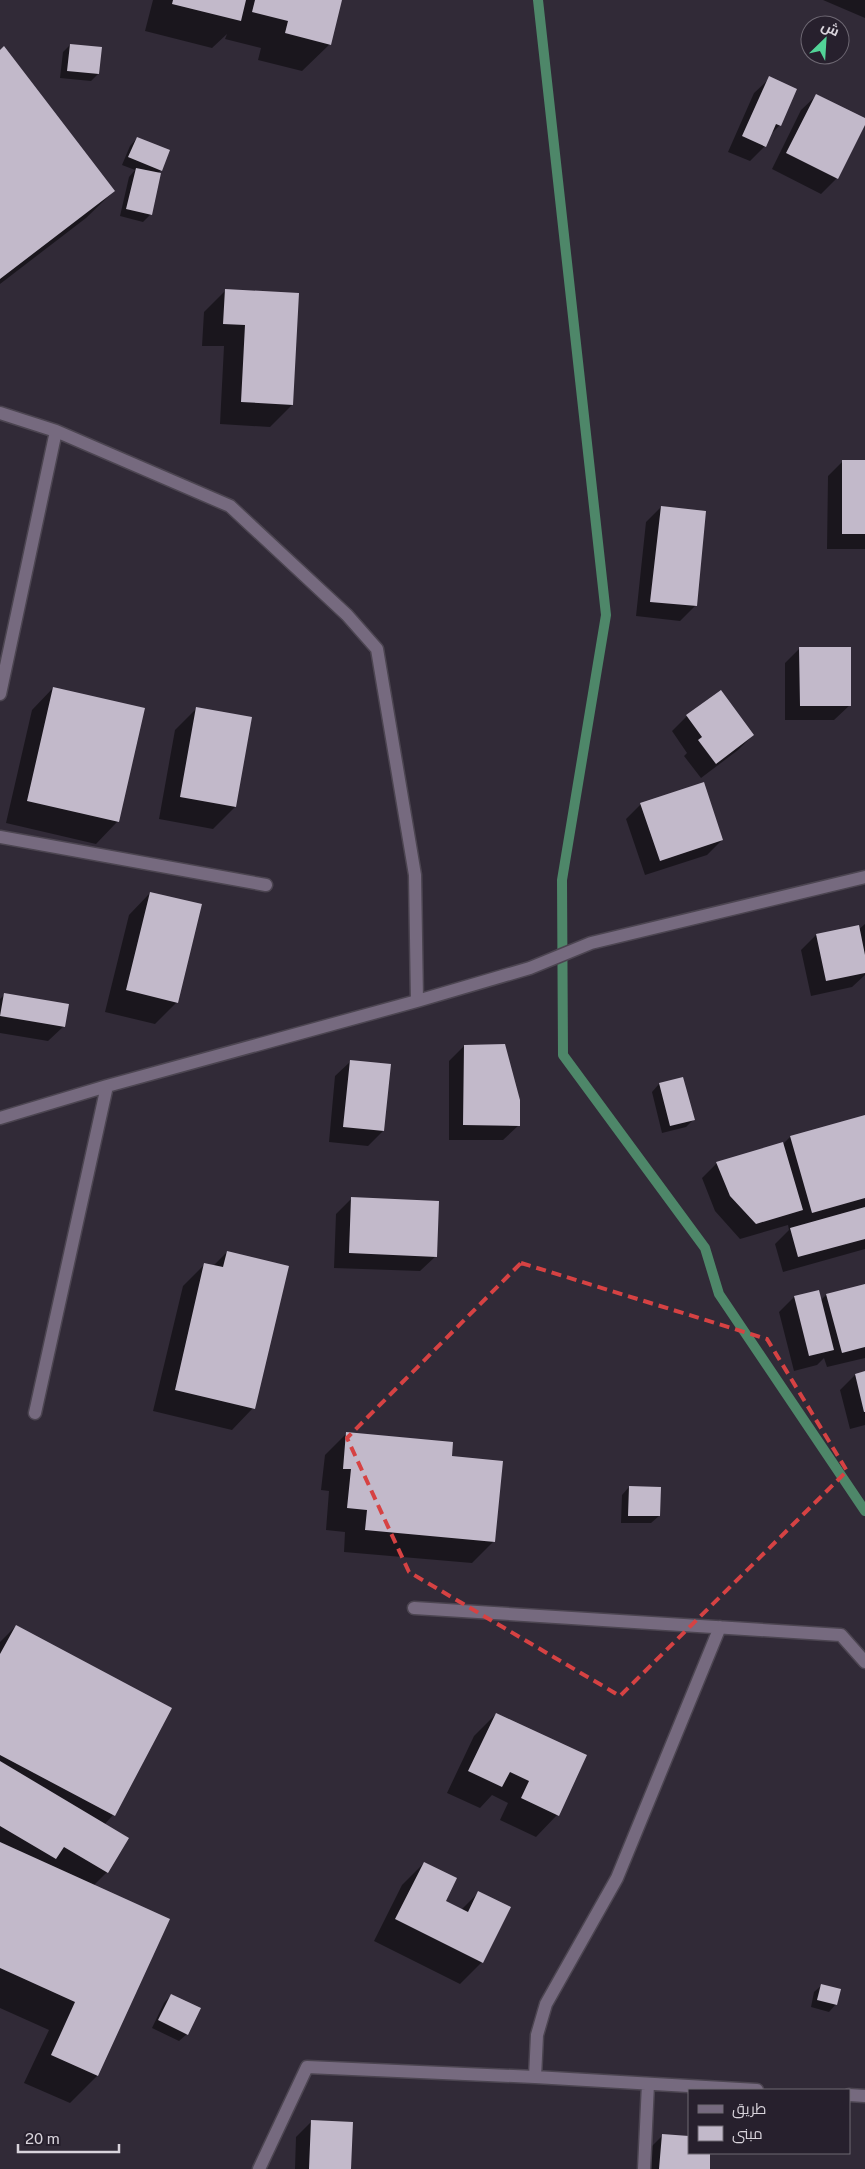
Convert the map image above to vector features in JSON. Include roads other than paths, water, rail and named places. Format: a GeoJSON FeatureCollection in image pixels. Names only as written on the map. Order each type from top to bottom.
{"type":"FeatureCollection","features":[{"type":"Feature","properties":{"kind":"street"},"geometry":{"type":"LineString","coordinates":[[0,413],[56,431],[230,506],[348,615],[377,649],[415,875],[417,1001]]}},
{"type":"Feature","properties":{"kind":"street"},"geometry":{"type":"LineString","coordinates":[[0,694],[56,431]]}},
{"type":"Feature","properties":{"kind":"street"},"geometry":{"type":"LineString","coordinates":[[0,837],[266,885]]}},
{"type":"Feature","properties":{"kind":"street"},"geometry":{"type":"LineString","coordinates":[[0,1118],[107,1086],[530,968],[591,943],[865,877]]}},
{"type":"Feature","properties":{"kind":"street"},"geometry":{"type":"LineString","coordinates":[[36,1413],[107,1086]]}},
{"type":"Feature","properties":{"kind":"street"},"geometry":{"type":"LineString","coordinates":[[414,1608],[841,1634],[865,1662]]}},
{"type":"Feature","properties":{"kind":"street"},"geometry":{"type":"LineString","coordinates":[[535,2077],[537,2035],[546,2004],[617,1878],[720,1627]]}},
{"type":"Feature","properties":{"kind":"street"},"geometry":{"type":"LineString","coordinates":[[259,2169],[307,2067],[535,2077],[739,2089]]}},
{"type":"Feature","properties":{"kind":"street"},"geometry":{"type":"LineString","coordinates":[[644,2169],[648,2084]]}},
{"type":"Feature","properties":{"kind":"street"},"geometry":{"type":"LineString","coordinates":[[850,2095],[865,2096]]}},
{"type":"Feature","properties":{"kind":"waterway"},"geometry":{"type":"LineString","coordinates":[[538,0],[606,615],[562,880],[563,1055],[705,1248],[719,1294],[865,1511]]}}]}
